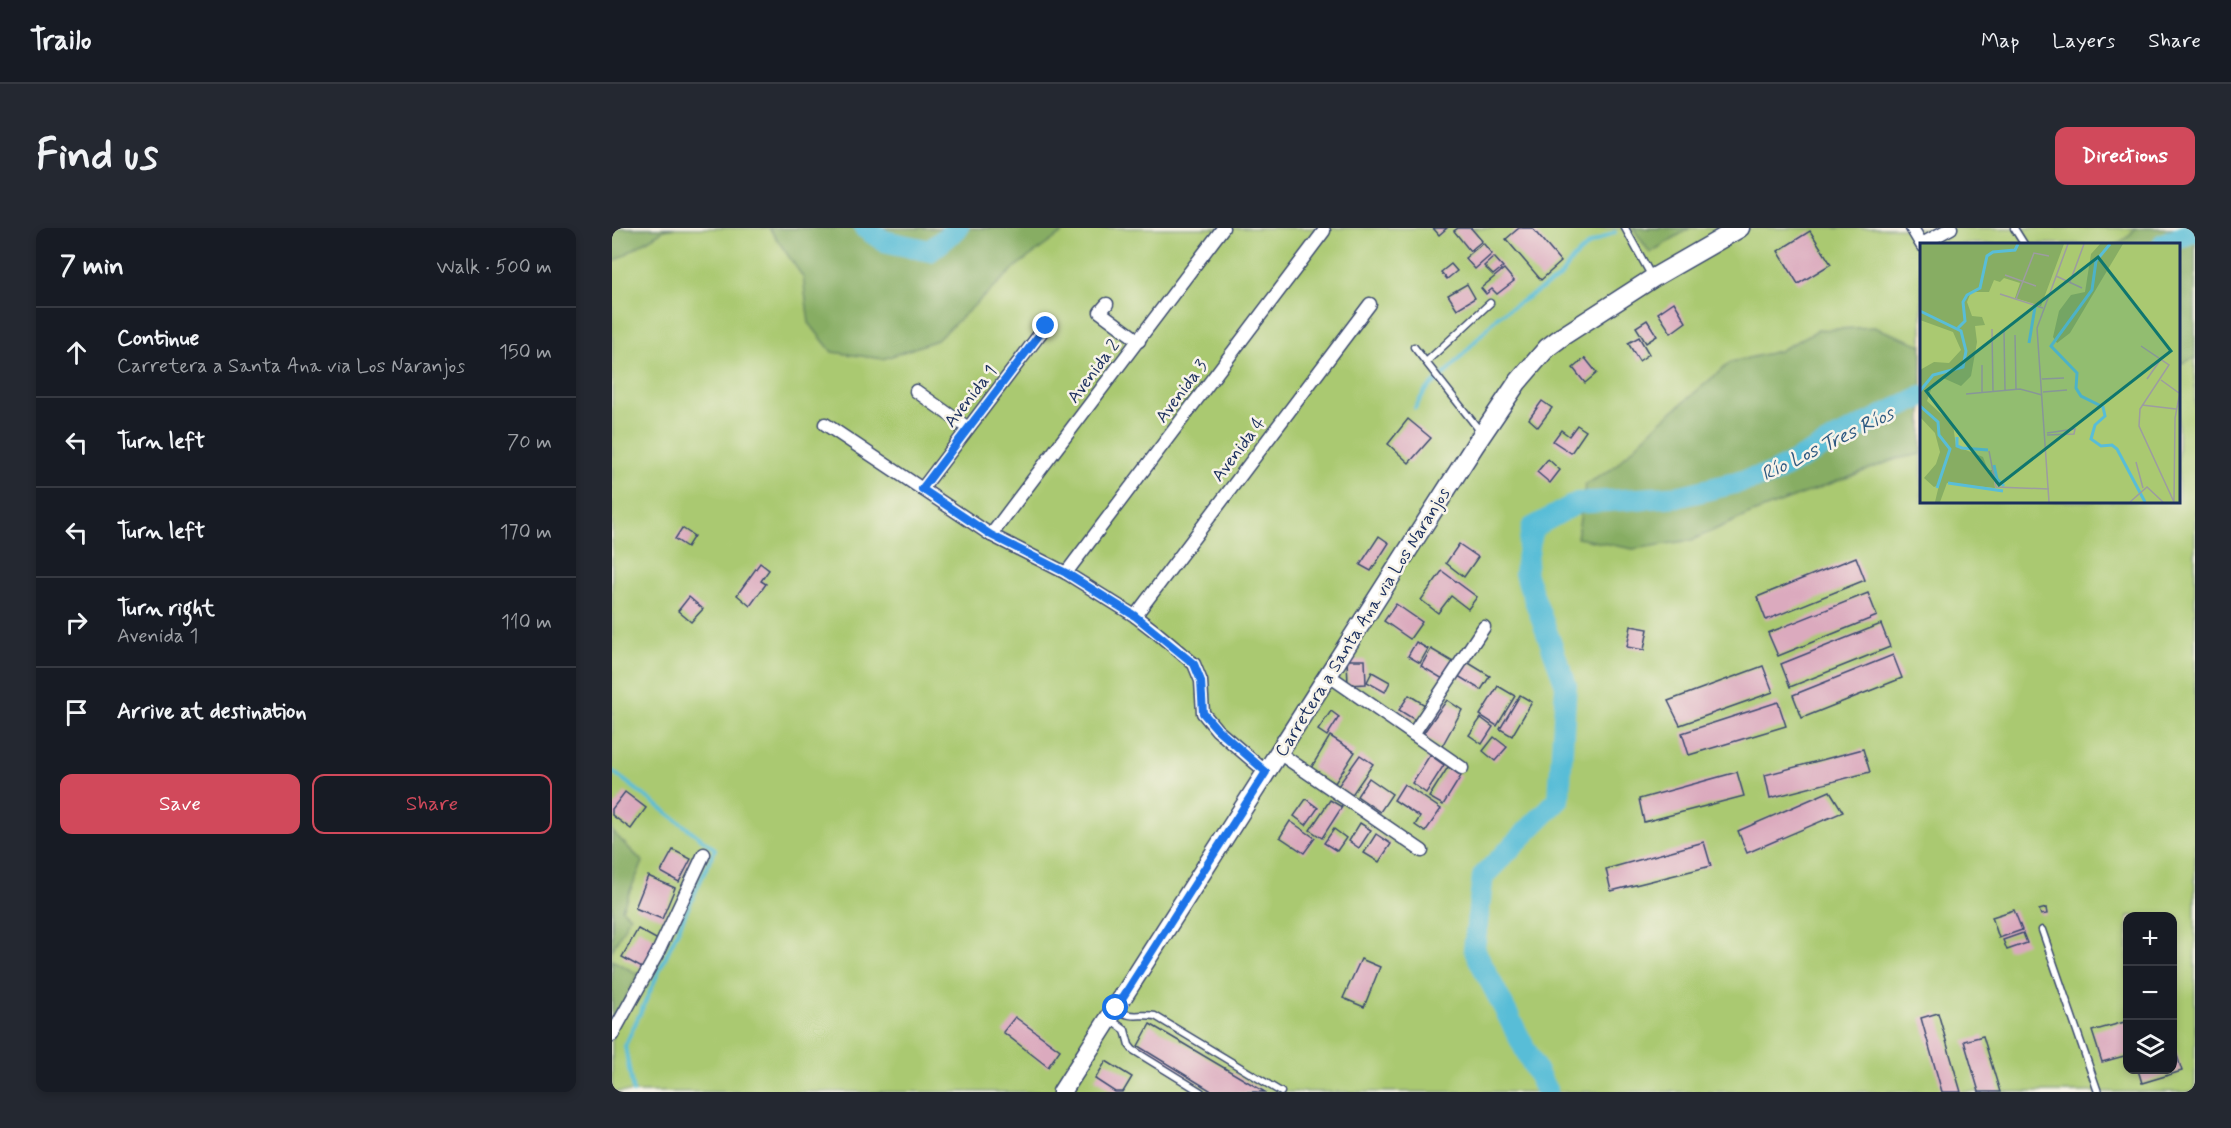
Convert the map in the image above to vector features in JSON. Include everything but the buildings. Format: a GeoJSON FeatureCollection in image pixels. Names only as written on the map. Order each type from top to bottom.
{"type":"FeatureCollection","features":[{"type":"Feature","properties":{"kind":"main road","name":"Carretera a Santa Ana via Los Naranjos"},"geometry":{"type":"LineString","coordinates":[[1062,1092],[1482,434],[1517,383],[1547,348],[1563,336],[1653,278],[1740,228]]}},
{"type":"Feature","properties":{"kind":"street","name":"Avenida 2"},"geometry":{"type":"LineString","coordinates":[[991,535],[1223,228]]}},
{"type":"Feature","properties":{"kind":"street"},"geometry":{"type":"LineString","coordinates":[[1912,228],[1921,243]]}},
{"type":"Feature","properties":{"kind":"street"},"geometry":{"type":"LineString","coordinates":[[1925,243],[1951,228]]}},
{"type":"Feature","properties":{"kind":"street","name":"Avenida 3"},"geometry":{"type":"LineString","coordinates":[[1066,573],[1324,231]]}},
{"type":"Feature","properties":{"kind":"street","name":"Avenida 4"},"geometry":{"type":"LineString","coordinates":[[1135,616],[1370,304]]}},
{"type":"Feature","properties":{"kind":"street"},"geometry":{"type":"LineString","coordinates":[[1104,308],[1139,341]]}},
{"type":"Feature","properties":{"kind":"street","name":"Avenida 1"},"geometry":{"type":"LineString","coordinates":[[922,489],[968,428],[1043,340],[1046,326]]}},
{"type":"Feature","properties":{"kind":"street"},"geometry":{"type":"LineString","coordinates":[[916,391],[930,395],[968,428]]}},
{"type":"Feature","properties":{"kind":"street"},"geometry":{"type":"LineString","coordinates":[[825,424],[991,535],[1066,573],[1135,616],[1194,664],[1201,681],[1203,713],[1217,729],[1266,772]]}},
{"type":"Feature","properties":{"kind":"street"},"geometry":{"type":"LineString","coordinates":[[1413,734],[1484,627]]}},
{"type":"Feature","properties":{"kind":"street"},"geometry":{"type":"LineString","coordinates":[[1328,675],[1462,768]]}},
{"type":"Feature","properties":{"kind":"street"},"geometry":{"type":"LineString","coordinates":[[1279,753],[1422,850]]}},
{"type":"Feature","properties":{"kind":"street"},"geometry":{"type":"LineString","coordinates":[[612,1035],[657,954],[704,854]]}},
{"type":"Feature","properties":{"kind":"lane"},"geometry":{"type":"LineString","coordinates":[[1624,228],[1653,278]]}},
{"type":"Feature","properties":{"kind":"lane"},"geometry":{"type":"LineString","coordinates":[[2014,228],[2023,243]]}},
{"type":"Feature","properties":{"kind":"lane"},"geometry":{"type":"LineString","coordinates":[[1426,362],[1490,303]]}},
{"type":"Feature","properties":{"kind":"lane"},"geometry":{"type":"LineString","coordinates":[[1414,347],[1457,405],[1482,434]]}},
{"type":"Feature","properties":{"kind":"lane"},"geometry":{"type":"LineString","coordinates":[[2042,930],[2098,1092]]}},
{"type":"Feature","properties":{"kind":"lane"},"geometry":{"type":"LineString","coordinates":[[1113,1014],[1125,1030],[1126,1038],[1133,1050],[1202,1092]]}},
{"type":"Feature","properties":{"kind":"lane"},"geometry":{"type":"LineString","coordinates":[[1113,1014],[1132,1017],[1147,1014],[1155,1016],[1281,1092]]}},
{"type":"Feature","properties":{"kind":"green space"},"geometry":{"type":"Polygon","coordinates":[[[612,228],[2195,228],[2195,1092],[612,1092],[612,228]]]}},
{"type":"Feature","properties":{"kind":"green space"},"geometry":{"type":"Polygon","coordinates":[[[612,228],[675,228],[664,230],[612,263],[612,228]]]}},
{"type":"Feature","properties":{"kind":"green space"},"geometry":{"type":"Polygon","coordinates":[[[769,228],[1069,228],[1018,265],[937,340],[883,359],[832,352],[809,323],[803,277],[769,228]]]}},
{"type":"Feature","properties":{"kind":"green space"},"geometry":{"type":"Polygon","coordinates":[[[1633,228],[1690,228],[1650,253],[1633,228]]]}},
{"type":"Feature","properties":{"kind":"green space"},"geometry":{"type":"Polygon","coordinates":[[[2135,228],[2195,228],[2195,358],[2180,364],[2180,243],[2118,243],[2129,236],[2135,228]]]}},
{"type":"Feature","properties":{"kind":"green space"},"geometry":{"type":"Polygon","coordinates":[[[1874,327],[1920,344],[1920,454],[1896,459],[1750,514],[1692,540],[1633,549],[1577,538],[1585,485],[1612,469],[1660,422],[1731,362],[1779,351],[1818,330],[1874,327]]]}},
{"type":"Feature","properties":{"kind":"green space"},"geometry":{"type":"Polygon","coordinates":[[[612,831],[643,862],[622,909],[630,916],[612,951],[612,831]]]}},
{"type":"Feature","properties":{"kind":"green space"},"geometry":{"type":"Polygon","coordinates":[[[612,960],[638,974],[612,1024],[612,960]]]}},
{"type":"Feature","properties":{"kind":"waterway"},"geometry":{"type":"LineString","coordinates":[[865,228],[884,241],[930,251],[958,228]]}},
{"type":"Feature","properties":{"kind":"waterway","name":"Río Los Tres Ríos"},"geometry":{"type":"LineString","coordinates":[[2165,243],[2195,231]]}},
{"type":"Feature","properties":{"kind":"waterway"},"geometry":{"type":"LineString","coordinates":[[1415,408],[1425,391],[1449,370],[1498,316],[1559,278],[1573,259],[1590,244],[1615,232]]}},
{"type":"Feature","properties":{"kind":"waterway","name":"Río Los Tres Ríos"},"geometry":{"type":"LineString","coordinates":[[1547,1092],[1474,949],[1483,876],[1559,799],[1566,685],[1525,573],[1532,528],[1577,503],[1681,496],[1772,474],[1920,397]]}},
{"type":"Feature","properties":{"kind":"waterway"},"geometry":{"type":"LineString","coordinates":[[612,771],[715,849],[625,1046],[633,1092]]}},
{"type":"Feature","properties":{"kind":"route"},"geometry":{"type":"LineString","coordinates":[[1046,326],[922,489],[991,535],[1066,573],[1135,616],[1157,633],[1194,664],[1201,681],[1203,713],[1217,729],[1266,772],[1116,1008]]}}]}
